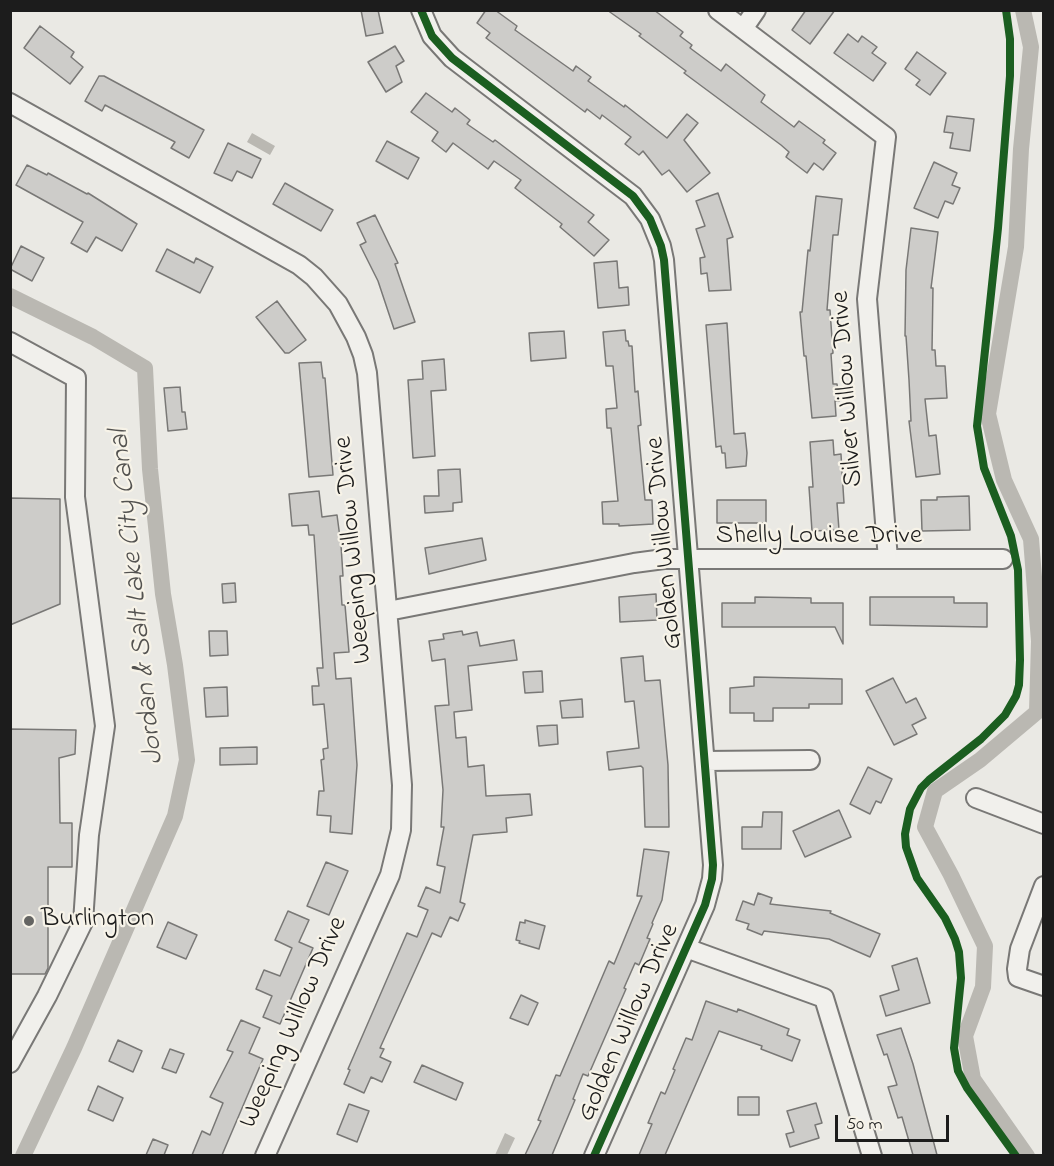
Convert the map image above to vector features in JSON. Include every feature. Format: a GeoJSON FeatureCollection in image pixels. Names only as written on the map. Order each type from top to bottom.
{"type":"FeatureCollection","features":[{"type":"Feature","properties":{"kind":"street","name":"Golden Willow Drive"},"geometry":{"type":"LineString","coordinates":[[421,10],[432,36],[452,58],[633,196],[650,219],[664,260],[713,851],[712,879],[705,905],[594,1155]]}},
{"type":"Feature","properties":{"kind":"street","name":"Silver Willow Drive"},"geometry":{"type":"LineString","coordinates":[[718,10],[886,137],[867,299],[888,559]]}},
{"type":"Feature","properties":{"kind":"street"},"geometry":{"type":"LineString","coordinates":[[743,29],[756,10]]}},
{"type":"Feature","properties":{"kind":"street","name":"Weeping Willow Drive"},"geometry":{"type":"LineString","coordinates":[[10,103],[284,255],[314,277],[339,304],[356,337],[367,373],[403,800],[399,846],[390,875],[265,1155]]}},
{"type":"Feature","properties":{"kind":"street"},"geometry":{"type":"LineString","coordinates":[[10,342],[76,378],[75,497],[105,726],[89,835],[83,922],[47,996],[10,1063]]}},
{"type":"Feature","properties":{"kind":"street","name":"Shelly Louise Drive"},"geometry":{"type":"LineString","coordinates":[[388,611],[664,559],[1003,559]]}},
{"type":"Feature","properties":{"kind":"street"},"geometry":{"type":"LineString","coordinates":[[705,761],[810,760]]}},
{"type":"Feature","properties":{"kind":"street"},"geometry":{"type":"LineString","coordinates":[[976,798],[1044,824]]}},
{"type":"Feature","properties":{"kind":"street"},"geometry":{"type":"LineString","coordinates":[[1044,886],[1020,949],[1017,969],[1018,977],[1044,986]]}},
{"type":"Feature","properties":{"kind":"street"},"geometry":{"type":"LineString","coordinates":[[686,948],[824,998],[872,1155]]}},
{"type":"Feature","properties":{"kind":"shaded area"},"geometry":{"type":"Polygon","coordinates":[[[252,133],[275,146],[270,155],[247,142],[252,133]]]}},
{"type":"Feature","properties":{"kind":"shaded area"},"geometry":{"type":"Polygon","coordinates":[[[505,1133],[515,1138],[507,1155],[495,1155],[505,1133]]]}},
{"type":"Feature","properties":{"kind":"building"},"geometry":{"type":"Polygon","coordinates":[[[361,10],[378,10],[383,33],[366,36],[361,10]]]}},
{"type":"Feature","properties":{"kind":"building"},"geometry":{"type":"Polygon","coordinates":[[[486,10],[495,10],[517,26],[515,30],[573,71],[576,66],[591,77],[588,81],[624,107],[625,105],[667,138],[687,114],[698,123],[684,140],[710,173],[687,192],[669,170],[662,175],[643,151],[639,155],[625,144],[631,137],[602,115],[600,119],[587,109],[585,112],[486,38],[490,33],[477,23],[486,10]]]}},
{"type":"Feature","properties":{"kind":"building"},"geometry":{"type":"Polygon","coordinates":[[[607,10],[654,10],[683,32],[680,36],[692,45],[690,48],[721,71],[726,64],[765,95],[761,102],[794,127],[799,121],[825,140],[823,143],[836,153],[823,170],[814,163],[807,173],[786,157],[789,152],[781,145],[684,73],[686,71],[639,36],[641,34],[607,10]]]}},
{"type":"Feature","properties":{"kind":"building"},"geometry":{"type":"Polygon","coordinates":[[[806,10],[835,10],[810,44],[792,30],[806,10]]]}},
{"type":"Feature","properties":{"kind":"building"},"geometry":{"type":"Polygon","coordinates":[[[40,26],[74,52],[71,57],[83,67],[70,84],[24,48],[40,26]]]}},
{"type":"Feature","properties":{"kind":"building"},"geometry":{"type":"Polygon","coordinates":[[[848,34],[858,42],[862,36],[877,47],[872,53],[886,63],[873,81],[834,53],[848,34]]]}},
{"type":"Feature","properties":{"kind":"building"},"geometry":{"type":"Polygon","coordinates":[[[395,46],[404,61],[396,66],[402,82],[386,92],[368,62],[395,46]]]}},
{"type":"Feature","properties":{"kind":"building"},"geometry":{"type":"Polygon","coordinates":[[[917,52],[946,73],[930,95],[916,85],[920,80],[905,69],[917,52]]]}},
{"type":"Feature","properties":{"kind":"building"},"geometry":{"type":"Polygon","coordinates":[[[99,76],[104,76],[204,130],[189,158],[171,148],[175,142],[105,105],[102,111],[85,101],[99,76]]]}},
{"type":"Feature","properties":{"kind":"building"},"geometry":{"type":"Polygon","coordinates":[[[426,93],[452,112],[455,108],[470,120],[467,124],[493,142],[495,140],[594,215],[588,222],[609,240],[594,256],[560,227],[562,224],[515,188],[521,180],[494,161],[488,169],[453,143],[446,152],[432,141],[438,132],[411,112],[426,93]]]}},
{"type":"Feature","properties":{"kind":"building"},"geometry":{"type":"Polygon","coordinates":[[[947,116],[974,119],[970,151],[950,148],[953,133],[944,132],[947,116]]]}},
{"type":"Feature","properties":{"kind":"building"},"geometry":{"type":"Polygon","coordinates":[[[387,141],[419,158],[408,179],[376,161],[387,141]]]}},
{"type":"Feature","properties":{"kind":"building"},"geometry":{"type":"Polygon","coordinates":[[[228,143],[261,159],[252,178],[237,171],[232,181],[214,173],[228,143]]]}},
{"type":"Feature","properties":{"kind":"building"},"geometry":{"type":"Polygon","coordinates":[[[934,162],[957,173],[952,185],[960,188],[953,204],[945,201],[938,218],[914,208],[934,162]]]}},
{"type":"Feature","properties":{"kind":"building"},"geometry":{"type":"Polygon","coordinates":[[[27,165],[88,193],[137,224],[122,251],[96,237],[87,252],[71,243],[83,222],[16,185],[27,165]]]}},
{"type":"Feature","properties":{"kind":"building"},"geometry":{"type":"Polygon","coordinates":[[[285,183],[333,210],[321,231],[273,204],[285,183]]]}},
{"type":"Feature","properties":{"kind":"building"},"geometry":{"type":"Polygon","coordinates":[[[718,193],[733,237],[727,239],[731,290],[709,291],[707,273],[701,274],[700,258],[705,257],[696,229],[705,226],[696,201],[718,193]]]}},
{"type":"Feature","properties":{"kind":"building"},"geometry":{"type":"Polygon","coordinates":[[[816,196],[842,199],[838,235],[833,235],[827,310],[830,310],[833,384],[837,384],[839,401],[835,401],[836,416],[812,418],[800,312],[802,312],[816,196]]]}},
{"type":"Feature","properties":{"kind":"building"},"geometry":{"type":"Polygon","coordinates":[[[375,215],[398,263],[395,264],[415,322],[394,329],[378,281],[360,245],[366,242],[357,223],[375,215]]]}},
{"type":"Feature","properties":{"kind":"building"},"geometry":{"type":"Polygon","coordinates":[[[911,228],[938,232],[931,288],[933,288],[932,350],[935,350],[936,366],[945,366],[947,398],[925,399],[929,436],[936,435],[940,474],[916,477],[909,421],[911,421],[905,336],[906,270],[911,228]]]}},
{"type":"Feature","properties":{"kind":"building"},"geometry":{"type":"Polygon","coordinates":[[[21,246],[44,258],[32,281],[10,269],[21,246]]]}},
{"type":"Feature","properties":{"kind":"building"},"geometry":{"type":"Polygon","coordinates":[[[167,249],[194,263],[196,258],[213,267],[200,293],[156,271],[167,249]]]}},
{"type":"Feature","properties":{"kind":"building"},"geometry":{"type":"Polygon","coordinates":[[[617,261],[619,288],[628,287],[629,305],[598,308],[594,263],[617,261]]]}},
{"type":"Feature","properties":{"kind":"building"},"geometry":{"type":"Polygon","coordinates":[[[277,301],[306,340],[289,353],[285,353],[256,317],[277,301]]]}},
{"type":"Feature","properties":{"kind":"building"},"geometry":{"type":"Polygon","coordinates":[[[727,323],[734,434],[745,433],[747,453],[746,466],[726,468],[725,453],[722,453],[721,446],[716,447],[706,325],[727,323]]]}},
{"type":"Feature","properties":{"kind":"building"},"geometry":{"type":"Polygon","coordinates":[[[625,330],[626,341],[629,346],[632,346],[635,392],[638,391],[641,425],[638,426],[645,500],[652,500],[653,524],[619,526],[619,524],[603,524],[602,502],[618,501],[611,428],[607,428],[606,409],[617,408],[613,366],[606,366],[603,332],[625,330]]]}},
{"type":"Feature","properties":{"kind":"building"},"geometry":{"type":"Polygon","coordinates":[[[564,331],[566,358],[531,361],[529,333],[564,331]]]}},
{"type":"Feature","properties":{"kind":"building"},"geometry":{"type":"Polygon","coordinates":[[[444,359],[446,390],[431,391],[435,456],[413,458],[408,380],[423,379],[422,361],[444,359]]]}},
{"type":"Feature","properties":{"kind":"building"},"geometry":{"type":"Polygon","coordinates":[[[321,362],[323,378],[325,378],[333,475],[309,477],[299,363],[321,362]]]}},
{"type":"Feature","properties":{"kind":"building"},"geometry":{"type":"Polygon","coordinates":[[[180,387],[182,412],[185,412],[187,429],[168,431],[164,388],[180,387]]]}},
{"type":"Feature","properties":{"kind":"building"},"geometry":{"type":"Polygon","coordinates":[[[833,440],[834,455],[841,454],[844,503],[837,503],[839,530],[812,531],[809,487],[813,487],[810,442],[833,440]]]}},
{"type":"Feature","properties":{"kind":"building"},"geometry":{"type":"Polygon","coordinates":[[[460,469],[462,502],[453,503],[453,511],[425,513],[424,496],[439,496],[438,470],[460,469]]]}},
{"type":"Feature","properties":{"kind":"building"},"geometry":{"type":"Polygon","coordinates":[[[319,491],[322,517],[337,515],[341,545],[342,605],[345,605],[349,652],[334,653],[336,679],[351,678],[357,765],[352,834],[330,832],[331,816],[317,815],[319,791],[324,791],[321,760],[324,759],[323,749],[328,748],[324,704],[313,705],[312,686],[319,686],[317,668],[323,668],[314,535],[309,535],[308,525],[292,526],[289,494],[319,491]]]}},
{"type":"Feature","properties":{"kind":"building"},"geometry":{"type":"Polygon","coordinates":[[[969,496],[970,530],[922,531],[921,500],[969,496]]]}},
{"type":"Feature","properties":{"kind":"building"},"geometry":{"type":"Polygon","coordinates":[[[10,498],[60,499],[60,604],[10,625],[10,498]]]}},
{"type":"Feature","properties":{"kind":"building"},"geometry":{"type":"Polygon","coordinates":[[[717,500],[766,500],[766,523],[717,523],[717,500]]]}},
{"type":"Feature","properties":{"kind":"building"},"geometry":{"type":"Polygon","coordinates":[[[482,538],[486,560],[429,574],[425,548],[482,538]]]}},
{"type":"Feature","properties":{"kind":"building"},"geometry":{"type":"Polygon","coordinates":[[[235,583],[236,602],[223,603],[222,584],[235,583]]]}},
{"type":"Feature","properties":{"kind":"building"},"geometry":{"type":"Polygon","coordinates":[[[656,594],[657,620],[620,622],[619,597],[656,594]]]}},
{"type":"Feature","properties":{"kind":"building"},"geometry":{"type":"Polygon","coordinates":[[[755,597],[811,598],[811,603],[843,603],[843,644],[835,627],[722,627],[722,603],[755,603],[755,597]]]}},
{"type":"Feature","properties":{"kind":"building"},"geometry":{"type":"Polygon","coordinates":[[[870,597],[954,597],[954,603],[987,603],[987,627],[870,625],[870,597]]]}},
{"type":"Feature","properties":{"kind":"building"},"geometry":{"type":"Polygon","coordinates":[[[209,631],[227,631],[228,655],[210,656],[209,631]]]}},
{"type":"Feature","properties":{"kind":"building"},"geometry":{"type":"Polygon","coordinates":[[[462,631],[463,635],[477,632],[480,646],[514,640],[517,660],[468,666],[472,710],[454,712],[456,738],[466,737],[468,767],[484,765],[486,796],[530,794],[532,815],[506,818],[507,832],[473,835],[460,902],[465,904],[458,921],[450,917],[441,937],[432,933],[380,1048],[384,1049],[380,1057],[391,1062],[382,1082],[371,1077],[364,1093],[344,1084],[350,1070],[348,1069],[407,933],[417,937],[428,910],[418,906],[426,887],[440,893],[445,867],[437,865],[444,827],[441,827],[443,790],[435,706],[449,705],[445,659],[432,661],[429,641],[444,639],[443,634],[462,631]]]}},
{"type":"Feature","properties":{"kind":"building"},"geometry":{"type":"Polygon","coordinates":[[[643,656],[645,681],[660,680],[668,765],[669,827],[645,827],[643,768],[641,766],[609,770],[607,752],[639,748],[634,701],[625,702],[621,658],[643,656]]]}},
{"type":"Feature","properties":{"kind":"building"},"geometry":{"type":"Polygon","coordinates":[[[542,671],[543,692],[525,693],[523,672],[542,671]]]}},
{"type":"Feature","properties":{"kind":"building"},"geometry":{"type":"Polygon","coordinates":[[[754,677],[842,679],[842,704],[809,704],[809,708],[773,708],[773,721],[754,721],[754,713],[730,713],[730,688],[754,686],[754,677]]]}},
{"type":"Feature","properties":{"kind":"building"},"geometry":{"type":"Polygon","coordinates":[[[893,678],[906,703],[916,698],[926,718],[912,725],[917,734],[894,745],[866,691],[893,678]]]}},
{"type":"Feature","properties":{"kind":"building"},"geometry":{"type":"Polygon","coordinates":[[[227,687],[228,716],[206,717],[204,688],[227,687]]]}},
{"type":"Feature","properties":{"kind":"building"},"geometry":{"type":"Polygon","coordinates":[[[582,699],[583,717],[562,718],[560,701],[582,699]]]}},
{"type":"Feature","properties":{"kind":"building"},"geometry":{"type":"Polygon","coordinates":[[[557,725],[558,744],[539,746],[537,726],[557,725]]]}},
{"type":"Feature","properties":{"kind":"building"},"geometry":{"type":"Polygon","coordinates":[[[10,729],[76,730],[75,754],[59,758],[60,823],[72,823],[72,867],[48,867],[48,968],[45,974],[10,974],[10,729]]]}},
{"type":"Feature","properties":{"kind":"building"},"geometry":{"type":"Polygon","coordinates":[[[257,747],[257,764],[220,765],[220,748],[257,747]]]}},
{"type":"Feature","properties":{"kind":"building"},"geometry":{"type":"Polygon","coordinates":[[[868,767],[892,779],[881,803],[876,801],[870,814],[850,804],[868,767]]]}},
{"type":"Feature","properties":{"kind":"building"},"geometry":{"type":"Polygon","coordinates":[[[839,810],[851,837],[805,857],[793,831],[839,810]]]}},
{"type":"Feature","properties":{"kind":"building"},"geometry":{"type":"Polygon","coordinates":[[[763,812],[782,812],[781,849],[742,849],[742,827],[762,827],[763,812]]]}},
{"type":"Feature","properties":{"kind":"building"},"geometry":{"type":"Polygon","coordinates":[[[644,849],[669,852],[662,900],[647,938],[650,939],[639,965],[635,963],[588,1076],[583,1074],[573,1099],[575,1100],[552,1155],[525,1155],[541,1121],[538,1120],[556,1075],[560,1076],[609,961],[614,964],[642,896],[637,896],[644,849]]]}},
{"type":"Feature","properties":{"kind":"building"},"geometry":{"type":"Polygon","coordinates":[[[326,862],[348,871],[329,915],[307,906],[326,862]]]}},
{"type":"Feature","properties":{"kind":"building"},"geometry":{"type":"Polygon","coordinates":[[[758,893],[772,898],[770,904],[831,911],[830,913],[880,934],[870,957],[829,939],[764,931],[762,935],[747,929],[749,924],[736,920],[743,901],[754,905],[758,893]]]}},
{"type":"Feature","properties":{"kind":"building"},"geometry":{"type":"Polygon","coordinates":[[[288,911],[309,920],[299,942],[313,948],[280,1024],[263,1017],[272,996],[256,989],[264,970],[280,976],[292,948],[275,940],[288,911]]]}},
{"type":"Feature","properties":{"kind":"building"},"geometry":{"type":"Polygon","coordinates":[[[525,920],[545,926],[539,949],[516,940],[520,922],[525,923],[525,920]]]}},
{"type":"Feature","properties":{"kind":"building"},"geometry":{"type":"Polygon","coordinates":[[[168,922],[197,935],[186,959],[157,947],[168,922]]]}},
{"type":"Feature","properties":{"kind":"building"},"geometry":{"type":"Polygon","coordinates":[[[917,958],[930,1003],[886,1016],[880,996],[899,990],[892,966],[917,958]]]}},
{"type":"Feature","properties":{"kind":"building"},"geometry":{"type":"Polygon","coordinates":[[[521,995],[538,1003],[528,1025],[510,1018],[521,995]]]}},
{"type":"Feature","properties":{"kind":"building"},"geometry":{"type":"Polygon","coordinates":[[[706,1001],[737,1012],[738,1009],[789,1029],[787,1035],[800,1040],[792,1061],[761,1049],[762,1046],[719,1031],[665,1155],[639,1155],[652,1124],[648,1123],[661,1092],[665,1094],[686,1038],[692,1040],[706,1001]]]}},
{"type":"Feature","properties":{"kind":"building"},"geometry":{"type":"Polygon","coordinates":[[[241,1020],[260,1028],[249,1053],[263,1059],[222,1155],[192,1155],[202,1131],[210,1135],[223,1103],[210,1097],[233,1052],[227,1050],[241,1020]]]}},
{"type":"Feature","properties":{"kind":"building"},"geometry":{"type":"Polygon","coordinates":[[[901,1028],[937,1155],[913,1155],[902,1117],[898,1118],[888,1087],[897,1085],[887,1054],[884,1055],[877,1035],[901,1028]]]}},
{"type":"Feature","properties":{"kind":"building"},"geometry":{"type":"Polygon","coordinates":[[[118,1040],[142,1051],[133,1072],[109,1061],[118,1040]]]}},
{"type":"Feature","properties":{"kind":"building"},"geometry":{"type":"Polygon","coordinates":[[[170,1049],[184,1054],[176,1073],[162,1068],[170,1049]]]}},
{"type":"Feature","properties":{"kind":"building"},"geometry":{"type":"Polygon","coordinates":[[[422,1065],[463,1083],[456,1100],[414,1082],[422,1065]]]}},
{"type":"Feature","properties":{"kind":"building"},"geometry":{"type":"Polygon","coordinates":[[[98,1086],[123,1098],[113,1121],[88,1110],[98,1086]]]}},
{"type":"Feature","properties":{"kind":"building"},"geometry":{"type":"Polygon","coordinates":[[[738,1097],[759,1097],[759,1115],[738,1115],[738,1097]]]}},
{"type":"Feature","properties":{"kind":"building"},"geometry":{"type":"Polygon","coordinates":[[[816,1103],[822,1123],[815,1125],[819,1138],[790,1147],[786,1134],[794,1132],[787,1111],[816,1103]]]}},
{"type":"Feature","properties":{"kind":"building"},"geometry":{"type":"Polygon","coordinates":[[[349,1104],[369,1111],[357,1142],[337,1134],[349,1104]]]}},
{"type":"Feature","properties":{"kind":"building"},"geometry":{"type":"Polygon","coordinates":[[[153,1139],[168,1145],[164,1155],[146,1155],[153,1139]]]}},
{"type":"Feature","properties":{"kind":"waterway"},"geometry":{"type":"LineString","coordinates":[[1023,10],[1031,47],[1021,149],[1016,247],[988,414],[1004,480],[1031,539],[1039,641],[1037,712],[980,760],[935,791],[925,827],[985,946],[983,987],[965,1036],[973,1079],[1027,1156]]}},
{"type":"Feature","properties":{"kind":"waterway","name":"Jordan & Salt Lake City Canal"},"geometry":{"type":"LineString","coordinates":[[10,296],[93,337],[145,368],[150,469],[163,594],[187,760],[175,816],[74,1048],[23,1156]]}},
{"type":"Feature","properties":{"kind":"cycle path"},"geometry":{"type":"LineString","coordinates":[[421,10],[432,36],[452,58],[633,196],[650,219],[664,260],[713,865],[712,879],[705,905],[594,1156]]}},
{"type":"Feature","properties":{"kind":"cycle path"},"geometry":{"type":"LineString","coordinates":[[1006,10],[1010,39],[1010,76],[998,228],[977,426],[984,468],[1011,536],[1018,570],[1019,685],[1016,696],[1005,715],[981,739],[921,788],[910,809],[905,834],[906,847],[917,878],[945,918],[959,952],[961,978],[954,1048],[958,1071],[967,1088],[1016,1156]]}},
{"type":"Feature","properties":{"kind":"place","name":"Burlington"},"geometry":{"type":"Point","coordinates":[29,921]}}]}
